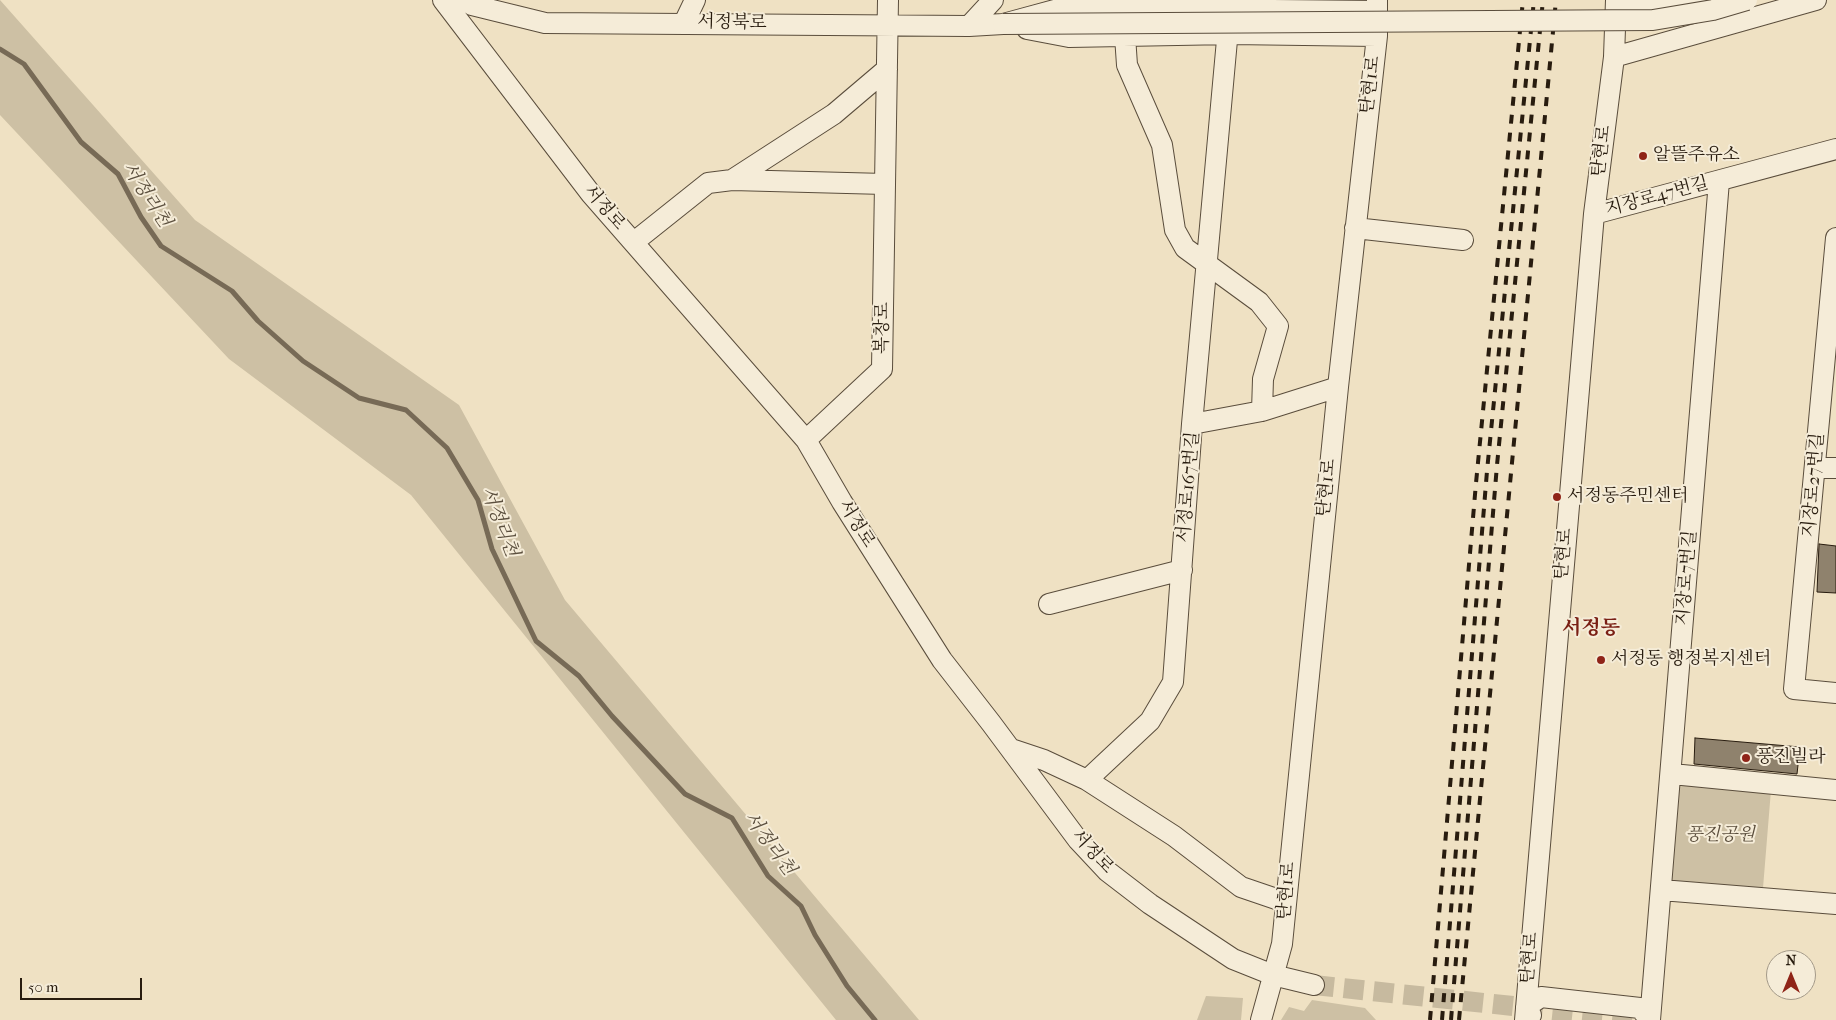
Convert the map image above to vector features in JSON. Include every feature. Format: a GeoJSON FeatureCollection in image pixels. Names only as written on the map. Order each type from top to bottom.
{"type":"FeatureCollection","features":[{"type":"Feature","properties":{"kind":"street","name":"서정로"},"geometry":{"type":"LineString","coordinates":[[443,0],[591,194],[806,440],[842,502],[942,660],[1078,840],[1107,871],[1150,904],[1233,959],[1272,974],[1314,985]]}},
{"type":"Feature","properties":{"kind":"street","name":"서정북로"},"geometry":{"type":"LineString","coordinates":[[465,0],[472,6],[545,22],[969,26],[1003,24]]}},
{"type":"Feature","properties":{"kind":"street"},"geometry":{"type":"LineString","coordinates":[[684,22],[695,0]]}},
{"type":"Feature","properties":{"kind":"street","name":"복창로"},"geometry":{"type":"LineString","coordinates":[[806,440],[882,369],[886,25],[888,0]]}},
{"type":"Feature","properties":{"kind":"street"},"geometry":{"type":"LineString","coordinates":[[969,26],[993,0]]}},
{"type":"Feature","properties":{"kind":"street"},"geometry":{"type":"LineString","coordinates":[[1647,0],[1664,10]]}},
{"type":"Feature","properties":{"kind":"street"},"geometry":{"type":"LineString","coordinates":[[1616,5],[1664,10],[1702,0]]}},
{"type":"Feature","properties":{"kind":"street"},"geometry":{"type":"LineString","coordinates":[[1003,24],[1653,20],[1713,10],[1747,0]]}},
{"type":"Feature","properties":{"kind":"street"},"geometry":{"type":"LineString","coordinates":[[1614,57],[1816,0]]}},
{"type":"Feature","properties":{"kind":"street"},"geometry":{"type":"LineString","coordinates":[[1192,424],[1230,5]]}},
{"type":"Feature","properties":{"kind":"street"},"geometry":{"type":"LineString","coordinates":[[1003,24],[1062,8],[1377,5]]}},
{"type":"Feature","properties":{"kind":"street","name":"탄현1로"},"geometry":{"type":"LineString","coordinates":[[1261,1020],[1272,974],[1282,944],[1338,386],[1377,36],[1377,5]]}},
{"type":"Feature","properties":{"kind":"street","name":"탄현로"},"geometry":{"type":"LineString","coordinates":[[1528,1016],[1594,214],[1614,57],[1616,5]]}},
{"type":"Feature","properties":{"kind":"street"},"geometry":{"type":"LineString","coordinates":[[1003,24],[1069,37],[1228,34],[1377,36]]}},
{"type":"Feature","properties":{"kind":"street"},"geometry":{"type":"LineString","coordinates":[[1125,36],[1127,65],[1162,145],[1175,230],[1185,248],[1259,302],[1278,326],[1263,380],[1262,411]]}},
{"type":"Feature","properties":{"kind":"street"},"geometry":{"type":"LineString","coordinates":[[732,180],[834,114],[886,69]]}},
{"type":"Feature","properties":{"kind":"street","name":"지장로47번길"},"geometry":{"type":"LineString","coordinates":[[1594,214],[1836,149]]}},
{"type":"Feature","properties":{"kind":"street"},"geometry":{"type":"LineString","coordinates":[[634,242],[708,183],[732,180],[885,184]]}},
{"type":"Feature","properties":{"kind":"street","name":"지장로7번길"},"geometry":{"type":"LineString","coordinates":[[1650,1020],[1672,774],[1719,181]]}},
{"type":"Feature","properties":{"kind":"street"},"geometry":{"type":"LineString","coordinates":[[1355,228],[1463,240]]}},
{"type":"Feature","properties":{"kind":"street","name":"지장로27번길"},"geometry":{"type":"LineString","coordinates":[[1836,238],[1794,690],[1836,693]]}},
{"type":"Feature","properties":{"kind":"street","name":"서정로167번길"},"geometry":{"type":"LineString","coordinates":[[1087,780],[1150,722],[1172,682],[1192,424],[1262,411],[1338,386]]}},
{"type":"Feature","properties":{"kind":"street"},"geometry":{"type":"LineString","coordinates":[[1816,468],[1836,468]]}},
{"type":"Feature","properties":{"kind":"street"},"geometry":{"type":"LineString","coordinates":[[1049,604],[1182,570]]}},
{"type":"Feature","properties":{"kind":"street"},"geometry":{"type":"LineString","coordinates":[[1011,749],[1044,760],[1087,780],[1174,836],[1241,887],[1285,902]]}},
{"type":"Feature","properties":{"kind":"street"},"geometry":{"type":"LineString","coordinates":[[1672,774],[1836,790]]}},
{"type":"Feature","properties":{"kind":"street"},"geometry":{"type":"LineString","coordinates":[[1661,890],[1836,904]]}},
{"type":"Feature","properties":{"kind":"street"},"geometry":{"type":"LineString","coordinates":[[1528,1016],[1541,997],[1640,1008],[1650,1020]]}},
{"type":"Feature","properties":{"kind":"green space"},"geometry":{"type":"Polygon","coordinates":[[[0,0],[195,220],[459,405],[565,600],[919,1020],[836,1020],[411,495],[229,359],[0,115],[0,0]]]}},
{"type":"Feature","properties":{"kind":"green space","name":"풍진공원"},"geometry":{"type":"Polygon","coordinates":[[[1679,782],[1771,790],[1763,888],[1669,882],[1679,782]]]}},
{"type":"Feature","properties":{"kind":"green space"},"geometry":{"type":"Polygon","coordinates":[[[1206,996],[1243,998],[1241,1020],[1197,1020],[1206,996]]]}},
{"type":"Feature","properties":{"kind":"green space"},"geometry":{"type":"Polygon","coordinates":[[[1312,1000],[1365,1008],[1376,1020],[1281,1020],[1289,1007],[1304,1011],[1312,1000]]]}},
{"type":"Feature","properties":{"kind":"building"},"geometry":{"type":"Polygon","coordinates":[[[1819,544],[1836,546],[1836,593],[1817,592],[1819,544]]]}},
{"type":"Feature","properties":{"kind":"building","name":"풍진빌라"},"geometry":{"type":"Polygon","coordinates":[[[1695,738],[1800,747],[1797,774],[1694,764],[1695,738]]]}},
{"type":"Feature","properties":{"kind":"waterway","name":"서정리천"},"geometry":{"type":"LineString","coordinates":[[0,49],[24,64],[81,142],[118,174],[141,217],[161,246],[232,291],[258,321],[303,361],[359,398],[406,410],[447,448],[478,500],[492,549],[536,641],[579,676],[612,716],[685,794],[732,818],[768,876],[801,906],[815,935],[847,986],[875,1020]]}},
{"type":"Feature","properties":{"kind":"tunnel"},"geometry":{"type":"LineString","coordinates":[[1314,985],[1646,1020]]}},
{"type":"Feature","properties":{"kind":"railway"},"geometry":{"type":"LineString","coordinates":[[1430,1020],[1476,483],[1523,0]]}},
{"type":"Feature","properties":{"kind":"railway"},"geometry":{"type":"LineString","coordinates":[[1442,1020],[1487,471],[1534,0]]}},
{"type":"Feature","properties":{"kind":"railway"},"geometry":{"type":"LineString","coordinates":[[1451,1020],[1497,465],[1543,0]]}},
{"type":"Feature","properties":{"kind":"railway"},"geometry":{"type":"LineString","coordinates":[[1459,1020],[1556,0]]}},
{"type":"Feature","properties":{"kind":"place","name":"알뜰주유소"},"geometry":{"type":"Point","coordinates":[1643,156]}},
{"type":"Feature","properties":{"kind":"place","name":"서정동주민센터"},"geometry":{"type":"Point","coordinates":[1557,497]}},
{"type":"Feature","properties":{"kind":"place","name":"서정동 행정복지센터"},"geometry":{"type":"Point","coordinates":[1601,660]}},
{"type":"Feature","properties":{"kind":"place","name":"풍진빌라"},"geometry":{"type":"Point","coordinates":[1746,758]}},
{"type":"Feature","properties":{"kind":"district","name":"서정동"},"geometry":{"type":"Point","coordinates":[1591,629]}}]}
